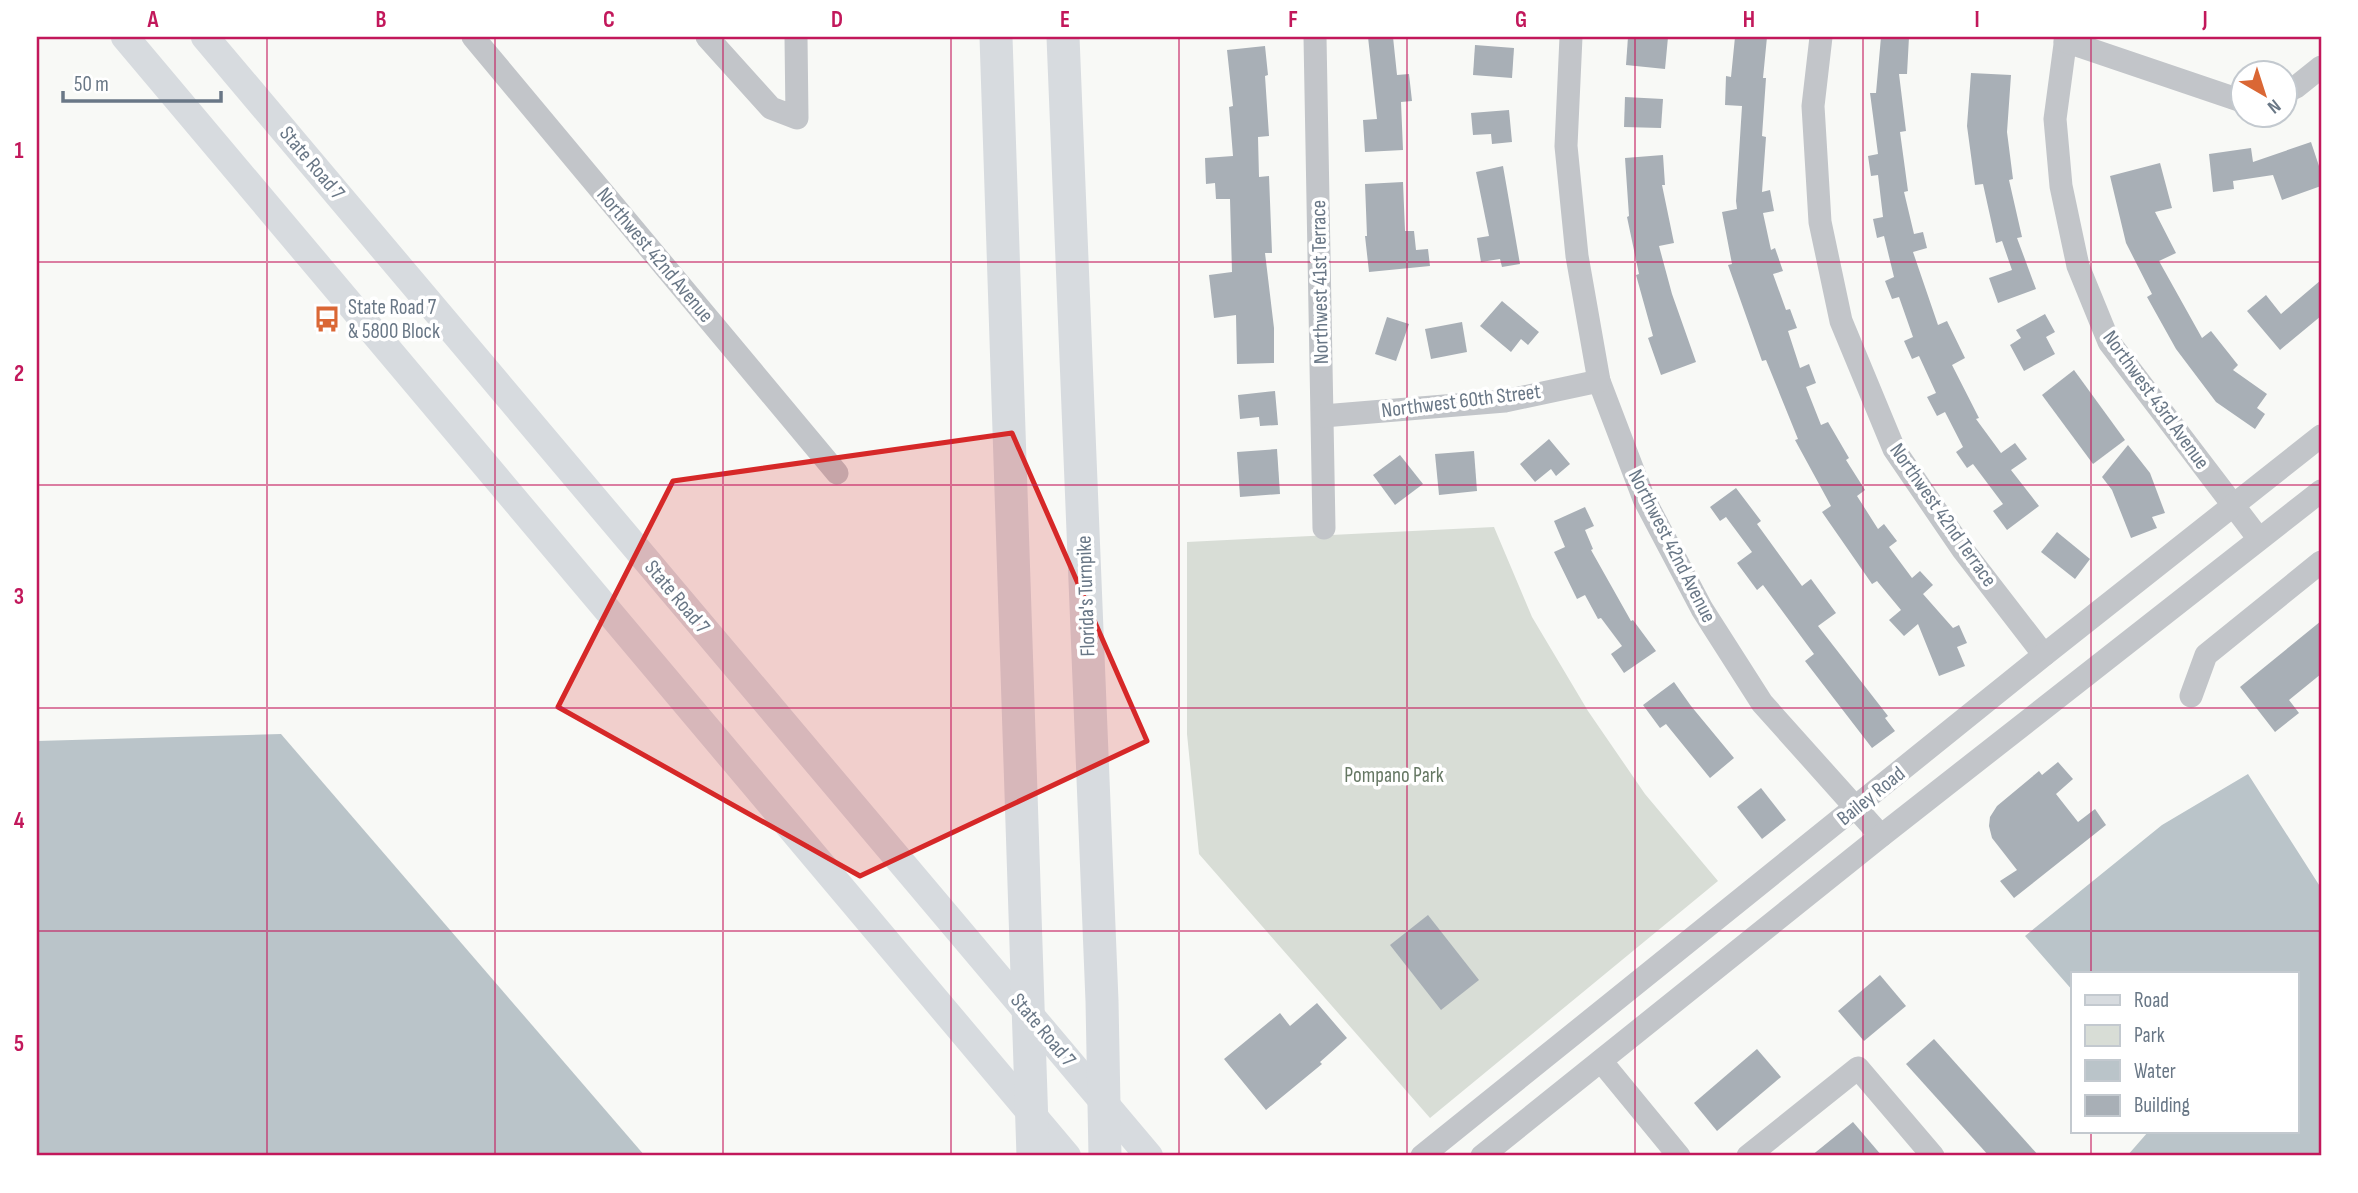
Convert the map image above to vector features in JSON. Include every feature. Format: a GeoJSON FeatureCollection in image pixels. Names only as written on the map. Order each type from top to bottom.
{"type":"FeatureCollection","features":[{"type":"Feature","properties":{"kind":"highway"},"geometry":{"type":"LineString","coordinates":[[996,37],[1033,1156]]}},
{"type":"Feature","properties":{"kind":"highway","name":"Florida's Turnpike"},"geometry":{"type":"LineString","coordinates":[[1063,37],[1102,1001],[1105,1156]]}},
{"type":"Feature","properties":{"kind":"main road"},"geometry":{"type":"LineString","coordinates":[[125,37],[1067,1156]]}},
{"type":"Feature","properties":{"kind":"main road","name":"State Road 7"},"geometry":{"type":"LineString","coordinates":[[205,37],[1149,1156]]}},
{"type":"Feature","properties":{"kind":"street","name":"Northwest 42nd Avenue"},"geometry":{"type":"LineString","coordinates":[[473,37],[837,473]]}},
{"type":"Feature","properties":{"kind":"street"},"geometry":{"type":"LineString","coordinates":[[707,37],[771,108],[797,118],[796,37]]}},
{"type":"Feature","properties":{"kind":"street","name":"Northwest 41st Terrace"},"geometry":{"type":"LineString","coordinates":[[1315,37],[1324,528]]}},
{"type":"Feature","properties":{"kind":"street","name":"Northwest 42nd Avenue"},"geometry":{"type":"LineString","coordinates":[[1571,37],[1566,146],[1577,256],[1599,381],[1644,499],[1702,609],[1762,703],[1881,836]]}},
{"type":"Feature","properties":{"kind":"street","name":"Northwest 42nd Terrace"},"geometry":{"type":"LineString","coordinates":[[1821,37],[1813,106],[1820,222],[1842,321],[1894,449],[1964,550],[2044,655]]}},
{"type":"Feature","properties":{"kind":"street"},"geometry":{"type":"LineString","coordinates":[[2066,39],[2228,97]]}},
{"type":"Feature","properties":{"kind":"street","name":"Northwest 43rd Avenue"},"geometry":{"type":"LineString","coordinates":[[2066,39],[2055,119],[2061,186],[2078,266],[2109,342],[2259,539]]}},
{"type":"Feature","properties":{"kind":"street"},"geometry":{"type":"LineString","coordinates":[[2298,85],[2321,67]]}},
{"type":"Feature","properties":{"kind":"street","name":"Northwest 60th Street"},"geometry":{"type":"LineString","coordinates":[[1323,416],[1505,401],[1599,381]]}},
{"type":"Feature","properties":{"kind":"street","name":"Bailey Road"},"geometry":{"type":"LineString","coordinates":[[1422,1156],[2044,655],[2321,436]]}},
{"type":"Feature","properties":{"kind":"street","name":"Bailey Road"},"geometry":{"type":"LineString","coordinates":[[1482,1156],[1881,836],[2321,491]]}},
{"type":"Feature","properties":{"kind":"street"},"geometry":{"type":"LineString","coordinates":[[2191,696],[2206,655],[2321,562]]}},
{"type":"Feature","properties":{"kind":"street"},"geometry":{"type":"LineString","coordinates":[[1712,925],[1735,953]]}},
{"type":"Feature","properties":{"kind":"street"},"geometry":{"type":"LineString","coordinates":[[1601,1061],[1679,1156]]}},
{"type":"Feature","properties":{"kind":"street"},"geometry":{"type":"LineString","coordinates":[[1748,1156],[1858,1068],[1933,1156]]}},
{"type":"Feature","properties":{"kind":"highlighted area"},"geometry":{"type":"Polygon","coordinates":[[[1012,433],[1147,741],[860,876],[558,707],[673,481],[1012,433]]]}},
{"type":"Feature","properties":{"kind":"green space","name":"Pompano Park"},"geometry":{"type":"Polygon","coordinates":[[[1494,527],[1532,617],[1588,711],[1645,794],[1718,881],[1430,1118],[1199,854],[1187,734],[1187,542],[1494,527]]]}},
{"type":"Feature","properties":{"kind":"water"},"geometry":{"type":"Polygon","coordinates":[[[281,734],[645,1156],[37,1156],[37,741],[281,734]]]}},
{"type":"Feature","properties":{"kind":"water"},"geometry":{"type":"Polygon","coordinates":[[[2248,774],[2321,888],[2321,1156],[2127,1156],[2146,1134],[2298,1134],[2298,972],[2071,972],[2071,989],[2025,936],[2162,825],[2248,774]]]}},
{"type":"Feature","properties":{"kind":"building"},"geometry":{"type":"Polygon","coordinates":[[[1368,37],[1393,37],[1397,75],[1409,74],[1412,101],[1401,102],[1403,150],[1365,152],[1363,120],[1377,119],[1368,37]]]}},
{"type":"Feature","properties":{"kind":"building"},"geometry":{"type":"Polygon","coordinates":[[[1628,37],[1668,37],[1665,69],[1626,65],[1628,37]]]}},
{"type":"Feature","properties":{"kind":"building"},"geometry":{"type":"Polygon","coordinates":[[[1735,37],[1767,37],[1763,78],[1766,78],[1762,136],[1766,137],[1762,192],[1770,190],[1774,211],[1763,213],[1771,250],[1775,248],[1783,271],[1773,274],[1786,310],[1790,309],[1797,328],[1788,331],[1800,368],[1809,364],[1816,383],[1806,387],[1821,425],[1828,422],[1849,458],[1846,460],[1865,490],[1857,496],[1878,529],[1884,524],[1897,541],[1889,547],[1912,578],[1920,571],[1933,585],[1923,594],[1953,628],[1959,625],[1967,643],[1957,647],[1965,666],[1939,676],[1918,624],[1904,636],[1889,620],[1901,610],[1877,581],[1872,584],[1822,512],[1831,506],[1795,440],[1798,439],[1766,360],[1762,361],[1728,265],[1732,264],[1722,212],[1737,209],[1742,106],[1725,105],[1726,76],[1731,77],[1735,37]]]}},
{"type":"Feature","properties":{"kind":"building"},"geometry":{"type":"Polygon","coordinates":[[[1881,37],[1909,37],[1907,74],[1899,74],[1906,131],[1900,132],[1908,191],[1904,192],[1914,234],[1923,232],[1927,248],[1913,252],[1938,325],[1947,321],[1965,358],[1952,365],[1979,418],[1976,419],[2001,453],[2015,443],[2027,459],[2011,470],[2039,506],[2007,530],[1993,511],[2003,504],[1973,464],[1967,468],[1956,452],[1963,447],[1945,412],[1937,416],[1927,397],[1936,393],[1919,356],[1912,359],[1904,341],[1913,337],[1899,297],[1892,299],[1885,281],[1894,277],[1884,236],[1877,238],[1873,219],[1883,217],[1878,175],[1871,176],[1868,156],[1878,154],[1870,93],[1876,93],[1881,37]]]}},
{"type":"Feature","properties":{"kind":"building"},"geometry":{"type":"Polygon","coordinates":[[[1475,45],[1514,48],[1512,78],[1473,75],[1475,45]]]}},
{"type":"Feature","properties":{"kind":"building"},"geometry":{"type":"Polygon","coordinates":[[[1265,46],[1269,136],[1258,137],[1259,177],[1269,176],[1272,253],[1265,253],[1274,328],[1274,363],[1237,364],[1236,315],[1214,318],[1209,275],[1232,272],[1230,199],[1216,199],[1215,183],[1206,184],[1205,158],[1233,156],[1229,107],[1233,106],[1227,50],[1265,46]]]}},
{"type":"Feature","properties":{"kind":"building"},"geometry":{"type":"Polygon","coordinates":[[[1971,73],[2011,75],[2007,132],[2013,179],[2009,180],[2022,237],[2017,238],[2036,289],[1998,303],[1989,278],[2012,270],[2002,241],[1996,243],[1983,184],[1975,185],[1967,126],[1971,73]]]}},
{"type":"Feature","properties":{"kind":"building"},"geometry":{"type":"Polygon","coordinates":[[[1625,97],[1663,99],[1661,128],[1624,127],[1625,97]]]}},
{"type":"Feature","properties":{"kind":"building"},"geometry":{"type":"Polygon","coordinates":[[[1509,110],[1512,142],[1492,144],[1491,134],[1473,135],[1471,113],[1509,110]]]}},
{"type":"Feature","properties":{"kind":"building"},"geometry":{"type":"Polygon","coordinates":[[[2311,142],[2321,172],[2321,186],[2282,200],[2273,175],[2233,181],[2234,189],[2213,192],[2209,154],[2251,148],[2253,162],[2311,142]]]}},
{"type":"Feature","properties":{"kind":"building"},"geometry":{"type":"Polygon","coordinates":[[[1663,155],[1665,185],[1662,185],[1674,243],[1659,246],[1672,294],[1696,362],[1661,375],[1648,338],[1653,336],[1636,275],[1639,274],[1627,217],[1625,158],[1663,155]]]}},
{"type":"Feature","properties":{"kind":"building"},"geometry":{"type":"Polygon","coordinates":[[[2160,163],[2172,208],[2155,212],[2176,253],[2159,261],[2202,338],[2211,331],[2238,365],[2233,370],[2267,394],[2257,408],[2265,414],[2255,429],[2216,402],[2176,349],[2147,297],[2152,294],[2126,243],[2110,176],[2160,163]]]}},
{"type":"Feature","properties":{"kind":"building"},"geometry":{"type":"Polygon","coordinates":[[[1503,166],[1520,264],[1502,267],[1500,259],[1481,262],[1477,238],[1489,236],[1476,172],[1503,166]]]}},
{"type":"Feature","properties":{"kind":"building"},"geometry":{"type":"Polygon","coordinates":[[[1403,182],[1405,231],[1414,231],[1416,250],[1428,249],[1430,266],[1369,272],[1365,236],[1365,184],[1403,182]]]}},
{"type":"Feature","properties":{"kind":"building"},"geometry":{"type":"Polygon","coordinates":[[[2321,280],[2321,316],[2280,350],[2247,311],[2266,295],[2281,314],[2321,280]]]}},
{"type":"Feature","properties":{"kind":"building"},"geometry":{"type":"Polygon","coordinates":[[[1502,301],[1539,332],[1528,345],[1521,339],[1511,352],[1480,326],[1502,301]]]}},
{"type":"Feature","properties":{"kind":"building"},"geometry":{"type":"Polygon","coordinates":[[[2045,314],[2055,332],[2046,337],[2055,354],[2024,371],[2010,345],[2021,338],[2016,330],[2045,314]]]}},
{"type":"Feature","properties":{"kind":"building"},"geometry":{"type":"Polygon","coordinates":[[[1387,317],[1409,324],[1396,361],[1375,354],[1387,317]]]}},
{"type":"Feature","properties":{"kind":"building"},"geometry":{"type":"Polygon","coordinates":[[[1462,322],[1467,352],[1431,359],[1425,329],[1462,322]]]}},
{"type":"Feature","properties":{"kind":"building"},"geometry":{"type":"Polygon","coordinates":[[[2074,370],[2125,440],[2093,464],[2042,395],[2074,370]]]}},
{"type":"Feature","properties":{"kind":"building"},"geometry":{"type":"Polygon","coordinates":[[[1275,391],[1278,425],[1260,426],[1259,417],[1240,419],[1238,395],[1275,391]]]}},
{"type":"Feature","properties":{"kind":"building"},"geometry":{"type":"Polygon","coordinates":[[[1549,439],[1570,464],[1556,476],[1551,469],[1535,482],[1520,464],[1549,439]]]}},
{"type":"Feature","properties":{"kind":"building"},"geometry":{"type":"Polygon","coordinates":[[[2128,445],[2150,473],[2165,513],[2152,517],[2157,528],[2131,538],[2112,490],[2102,477],[2128,445]]]}},
{"type":"Feature","properties":{"kind":"building"},"geometry":{"type":"Polygon","coordinates":[[[1277,449],[1280,494],[1240,497],[1237,452],[1277,449]]]}},
{"type":"Feature","properties":{"kind":"building"},"geometry":{"type":"Polygon","coordinates":[[[1474,451],[1477,491],[1439,495],[1435,454],[1474,451]]]}},
{"type":"Feature","properties":{"kind":"building"},"geometry":{"type":"Polygon","coordinates":[[[1400,455],[1423,484],[1395,505],[1373,475],[1400,455]]]}},
{"type":"Feature","properties":{"kind":"building"},"geometry":{"type":"Polygon","coordinates":[[[1736,488],[1761,521],[1757,524],[1802,586],[1811,579],[1836,613],[1818,626],[1888,716],[1885,718],[1895,731],[1872,748],[1805,661],[1814,654],[1763,585],[1757,590],[1737,563],[1752,552],[1726,517],[1720,521],[1710,507],[1736,488]]]}},
{"type":"Feature","properties":{"kind":"building"},"geometry":{"type":"Polygon","coordinates":[[[1585,507],[1594,526],[1585,530],[1593,549],[1591,550],[1631,621],[1633,620],[1656,651],[1624,673],[1611,654],[1622,646],[1601,618],[1598,619],[1585,595],[1577,599],[1554,552],[1565,547],[1554,521],[1585,507]]]}},
{"type":"Feature","properties":{"kind":"building"},"geometry":{"type":"Polygon","coordinates":[[[2057,532],[2090,559],[2075,579],[2041,552],[2057,532]]]}},
{"type":"Feature","properties":{"kind":"building"},"geometry":{"type":"Polygon","coordinates":[[[2321,621],[2321,674],[2289,700],[2299,713],[2275,732],[2240,687],[2321,621]]]}},
{"type":"Feature","properties":{"kind":"building"},"geometry":{"type":"Polygon","coordinates":[[[1674,682],[1734,758],[1710,778],[1666,724],[1660,728],[1643,705],[1674,682]]]}},
{"type":"Feature","properties":{"kind":"building"},"geometry":{"type":"Polygon","coordinates":[[[2058,762],[2073,779],[2056,794],[2078,822],[2095,809],[2106,825],[2014,898],[2000,881],[2017,870],[1992,838],[1990,817],[1997,806],[2039,771],[2042,775],[2058,762]]]}},
{"type":"Feature","properties":{"kind":"building"},"geometry":{"type":"Polygon","coordinates":[[[1761,788],[1786,820],[1762,839],[1737,807],[1761,788]]]}},
{"type":"Feature","properties":{"kind":"building"},"geometry":{"type":"Polygon","coordinates":[[[1428,915],[1479,980],[1441,1010],[1390,945],[1428,915]]]}},
{"type":"Feature","properties":{"kind":"building"},"geometry":{"type":"Polygon","coordinates":[[[1880,975],[1906,1006],[1864,1041],[1838,1011],[1880,975]]]}},
{"type":"Feature","properties":{"kind":"building"},"geometry":{"type":"Polygon","coordinates":[[[1317,1003],[1347,1038],[1320,1062],[1322,1064],[1266,1110],[1224,1059],[1280,1013],[1290,1026],[1317,1003]]]}},
{"type":"Feature","properties":{"kind":"building"},"geometry":{"type":"Polygon","coordinates":[[[1934,1039],[2039,1156],[1989,1156],[1906,1064],[1934,1039]]]}},
{"type":"Feature","properties":{"kind":"building"},"geometry":{"type":"Polygon","coordinates":[[[1757,1049],[1781,1077],[1717,1131],[1694,1103],[1757,1049]]]}},
{"type":"Feature","properties":{"kind":"building"},"geometry":{"type":"Polygon","coordinates":[[[1853,1122],[1882,1156],[1811,1156],[1853,1122]]]}},
{"type":"Feature","properties":{"kind":"place","name":"State Road 7 & 5800 Block"},"geometry":{"type":"Point","coordinates":[327,319]}}]}
